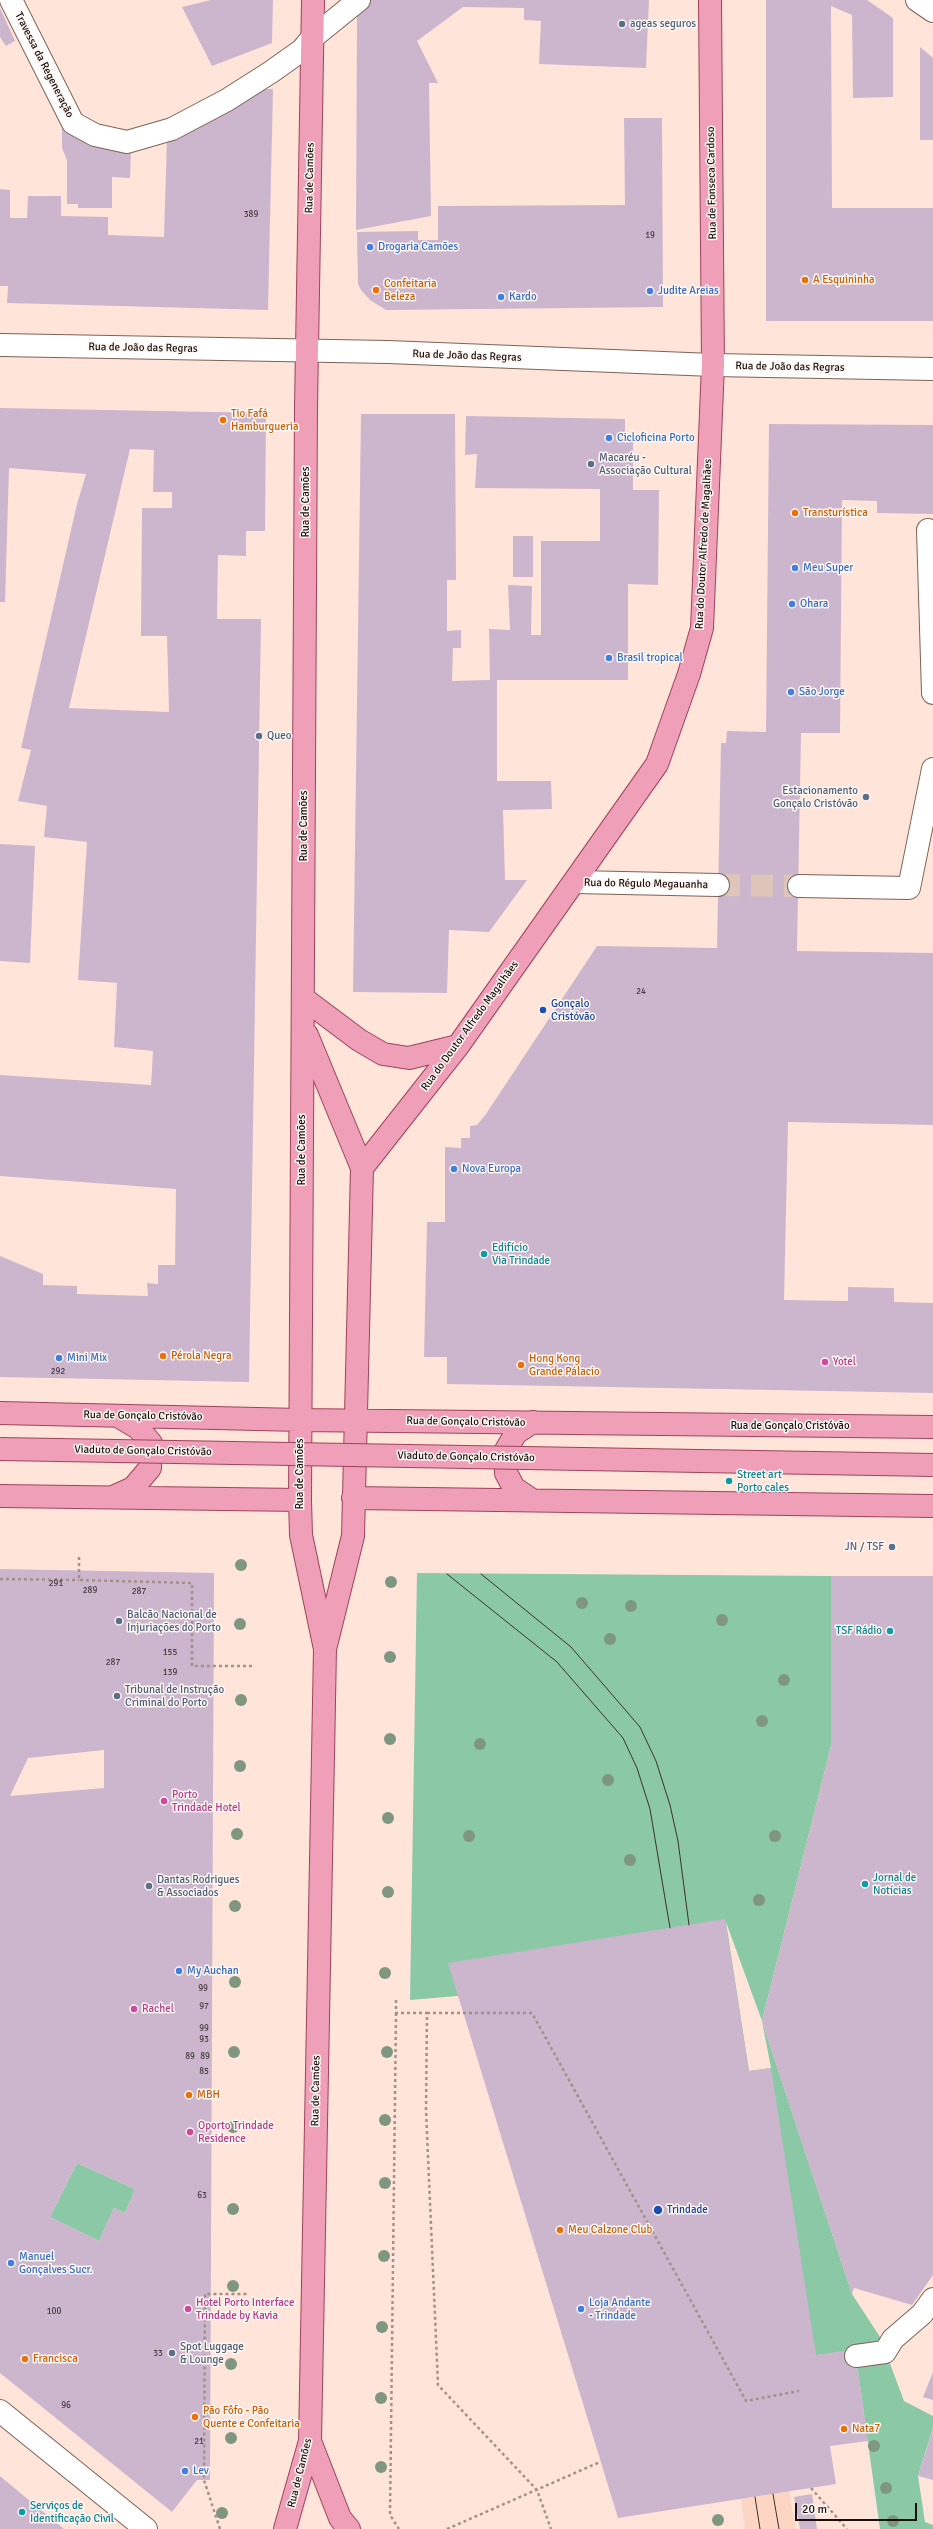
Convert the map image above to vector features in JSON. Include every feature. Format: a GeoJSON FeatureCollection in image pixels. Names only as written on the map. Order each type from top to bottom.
{"type":"FeatureCollection","features":[{"type":"Feature","properties":{"kind":"main road","name":"Rua de Camões"},"geometry":{"type":"LineString","coordinates":[[313,0],[307,350],[300,1535],[325,1649]]}},
{"type":"Feature","properties":{"kind":"main road","name":"Rua de Fonseca Cardoso"},"geometry":{"type":"LineString","coordinates":[[710,0],[713,365]]}},
{"type":"Feature","properties":{"kind":"main road","name":"Rua do Doutor Alfredo de Magalhães"},"geometry":{"type":"LineString","coordinates":[[575,882],[656,764],[689,674],[702,628],[713,365]]}},
{"type":"Feature","properties":{"kind":"main road","name":"Rua do Doutor Alfredo Magalhães"},"geometry":{"type":"LineString","coordinates":[[362,1168],[458,1046],[575,882]]}},
{"type":"Feature","properties":{"kind":"main road"},"geometry":{"type":"LineString","coordinates":[[303,998],[359,1040],[383,1054],[409,1058],[458,1046]]}},
{"type":"Feature","properties":{"kind":"main road"},"geometry":{"type":"LineString","coordinates":[[303,1025],[362,1168]]}},
{"type":"Feature","properties":{"kind":"main road","name":"Rua de Camões"},"geometry":{"type":"LineString","coordinates":[[285,2529],[310,2441],[325,1649],[353,1536],[362,1168]]}},
{"type":"Feature","properties":{"kind":"main road","name":"Rua de Gonçalo Cristóvão"},"geometry":{"type":"LineString","coordinates":[[0,1413],[300,1420],[933,1427]]}},
{"type":"Feature","properties":{"kind":"main road"},"geometry":{"type":"LineString","coordinates":[[112,1498],[132,1488],[150,1468],[152,1443],[138,1428],[118,1416]]}},
{"type":"Feature","properties":{"kind":"main road"},"geometry":{"type":"LineString","coordinates":[[532,1500],[514,1488],[506,1473],[506,1450],[516,1433],[533,1422]]}},
{"type":"Feature","properties":{"kind":"main road","name":"Viaduto de Gonçalo Cristóvão"},"geometry":{"type":"LineString","coordinates":[[0,1448],[933,1465]]}},
{"type":"Feature","properties":{"kind":"main road"},"geometry":{"type":"LineString","coordinates":[[0,1496],[300,1500]]}},
{"type":"Feature","properties":{"kind":"main road"},"geometry":{"type":"LineString","coordinates":[[353,1498],[933,1506]]}},
{"type":"Feature","properties":{"kind":"main road"},"geometry":{"type":"LineString","coordinates":[[310,2441],[340,2518],[349,2529]]}},
{"type":"Feature","properties":{"kind":"street","name":"Travessa da Regeneração"},"geometry":{"type":"LineString","coordinates":[[11,0],[73,123],[95,135],[127,142],[172,129],[227,100],[302,50],[312,38],[359,0]]}},
{"type":"Feature","properties":{"kind":"street","name":"Rua de João das Regras"},"geometry":{"type":"LineString","coordinates":[[0,345],[307,350],[713,365],[933,369]]}},
{"type":"Feature","properties":{"kind":"street"},"geometry":{"type":"LineString","coordinates":[[928,530],[933,693]]}},
{"type":"Feature","properties":{"kind":"street"},"geometry":{"type":"LineString","coordinates":[[799,886],[908,888],[933,769]]}},
{"type":"Feature","properties":{"kind":"street","name":"Rua do Régulo Megauanha"},"geometry":{"type":"LineString","coordinates":[[575,882],[718,885]]}},
{"type":"Feature","properties":{"kind":"street"},"geometry":{"type":"LineString","coordinates":[[856,2356],[885,2352],[893,2339],[922,2314],[933,2299]]}},
{"type":"Feature","properties":{"kind":"street"},"geometry":{"type":"LineString","coordinates":[[0,2411],[146,2529]]}},
{"type":"Feature","properties":{"kind":"path"},"geometry":{"type":"LineString","coordinates":[[79,1557],[79,1580]]}},
{"type":"Feature","properties":{"kind":"path"},"geometry":{"type":"LineString","coordinates":[[0,1579],[192,1583],[192,1666],[252,1666]]}},
{"type":"Feature","properties":{"kind":"path"},"geometry":{"type":"LineString","coordinates":[[396,2000],[390,2516],[399,2529]]}},
{"type":"Feature","properties":{"kind":"path"},"geometry":{"type":"LineString","coordinates":[[396,2013],[532,2013],[746,2401],[799,2391]]}},
{"type":"Feature","properties":{"kind":"path"},"geometry":{"type":"LineString","coordinates":[[426,2013],[426,2110],[438,2385],[537,2490],[551,2529]]}},
{"type":"Feature","properties":{"kind":"path"},"geometry":{"type":"LineString","coordinates":[[220,2529],[204,2480],[205,2294],[247,2294]]}},
{"type":"Feature","properties":{"kind":"path"},"geometry":{"type":"LineString","coordinates":[[447,2529],[600,2462]]}},
{"type":"Feature","properties":{"kind":"path"},"geometry":{"type":"LineString","coordinates":[[811,2488],[847,2529]]}},
{"type":"Feature","properties":{"kind":"shaded area"},"geometry":{"type":"Polygon","coordinates":[[[789,2491],[796,2529],[745,2529],[741,2499],[789,2491]]]}},
{"type":"Feature","properties":{"kind":"green space"},"geometry":{"type":"Polygon","coordinates":[[[417,1573],[831,1576],[831,1746],[762,2021],[852,2294],[880,2337],[904,2401],[933,2416],[933,2428],[918,2476],[925,2522],[933,2525],[933,2529],[880,2529],[855,2350],[739,2366],[561,1996],[457,1996],[410,2000],[417,1573]],[[726,1922],[749,2071],[771,2068],[762,2021],[726,1922]]]}},
{"type":"Feature","properties":{"kind":"green space"},"geometry":{"type":"Polygon","coordinates":[[[77,2163],[135,2189],[125,2213],[114,2208],[99,2241],[50,2217],[77,2163]]]}},
{"type":"Feature","properties":{"kind":"building"},"geometry":{"type":"Polygon","coordinates":[[[211,0],[273,0],[272,43],[212,66],[182,7],[211,0]]]}},
{"type":"Feature","properties":{"kind":"building"},"geometry":{"type":"Polygon","coordinates":[[[370,0],[649,0],[646,68],[539,64],[541,21],[524,20],[524,8],[463,7],[417,41],[438,83],[429,83],[431,216],[356,230],[357,13],[370,0]]]}},
{"type":"Feature","properties":{"kind":"building"},"geometry":{"type":"Polygon","coordinates":[[[766,0],[867,0],[893,18],[893,97],[853,98],[852,15],[831,6],[832,208],[933,208],[933,321],[766,321],[766,0]]]}},
{"type":"Feature","properties":{"kind":"building"},"geometry":{"type":"Polygon","coordinates":[[[0,8],[15,41],[6,46],[0,37],[0,8]]]}},
{"type":"Feature","properties":{"kind":"building"},"geometry":{"type":"Polygon","coordinates":[[[920,47],[933,58],[933,140],[920,140],[920,47]]]}},
{"type":"Feature","properties":{"kind":"building"},"geometry":{"type":"Polygon","coordinates":[[[254,89],[273,89],[268,310],[7,303],[8,286],[0,286],[0,189],[10,190],[10,218],[27,218],[28,196],[61,196],[61,216],[108,217],[108,235],[164,237],[167,137],[254,89]]]}},
{"type":"Feature","properties":{"kind":"building"},"geometry":{"type":"Polygon","coordinates":[[[624,118],[662,118],[663,307],[386,310],[370,300],[361,290],[358,284],[357,232],[418,231],[418,240],[438,240],[438,206],[625,205],[624,118]]]}},
{"type":"Feature","properties":{"kind":"building"},"geometry":{"type":"Polygon","coordinates":[[[62,126],[131,146],[130,178],[112,177],[112,208],[78,208],[78,204],[67,204],[67,160],[62,148],[62,126]]]}},
{"type":"Feature","properties":{"kind":"building"},"geometry":{"type":"Polygon","coordinates":[[[0,408],[266,413],[265,531],[246,531],[246,556],[218,555],[217,619],[261,619],[249,1382],[0,1377],[0,1256],[43,1274],[43,1285],[77,1286],[77,1294],[148,1296],[147,1283],[158,1284],[158,1265],[175,1265],[176,1189],[0,1176],[0,1075],[151,1085],[153,1051],[114,1047],[117,983],[78,980],[87,842],[44,837],[47,806],[18,801],[31,750],[21,748],[77,504],[86,474],[9,468],[5,602],[0,602],[0,408]],[[130,449],[69,708],[169,712],[167,636],[141,636],[142,508],[172,508],[172,492],[153,492],[154,450],[130,449]]]}},
{"type":"Feature","properties":{"kind":"building"},"geometry":{"type":"Polygon","coordinates":[[[361,414],[455,414],[456,580],[447,580],[447,631],[461,630],[461,648],[453,648],[452,681],[490,680],[489,629],[510,630],[508,585],[532,586],[531,635],[541,635],[541,541],[600,541],[600,489],[475,488],[477,454],[465,455],[466,416],[625,419],[625,440],[633,440],[633,490],[659,490],[658,585],[628,584],[628,680],[497,680],[497,781],[551,781],[552,809],[503,810],[505,880],[527,880],[489,932],[449,930],[447,993],[353,992],[361,414]]]}},
{"type":"Feature","properties":{"kind":"building"},"geometry":{"type":"Polygon","coordinates":[[[769,424],[933,425],[933,514],[877,513],[877,501],[842,500],[840,733],[801,733],[797,951],[933,953],[933,1125],[788,1122],[784,1300],[848,1301],[848,1287],[894,1288],[894,1302],[933,1303],[933,1393],[447,1384],[447,1357],[424,1357],[427,1222],[445,1222],[445,1147],[461,1148],[461,1138],[470,1138],[470,1126],[477,1125],[486,1114],[597,946],[717,948],[721,743],[726,743],[727,731],[766,732],[769,424]]]}},
{"type":"Feature","properties":{"kind":"building"},"geometry":{"type":"Polygon","coordinates":[[[513,536],[533,536],[533,577],[513,577],[513,536]]]}},
{"type":"Feature","properties":{"kind":"building"},"geometry":{"type":"Polygon","coordinates":[[[0,844],[35,846],[30,963],[0,961],[0,844]]]}},
{"type":"Feature","properties":{"kind":"building"},"geometry":{"type":"Polygon","coordinates":[[[0,1569],[214,1573],[210,2480],[197,2480],[172,2512],[0,2373],[0,1569]],[[104,1750],[28,1758],[10,1796],[104,1788],[104,1750]],[[77,2163],[50,2217],[99,2241],[114,2208],[125,2213],[135,2189],[77,2163]]]}},
{"type":"Feature","properties":{"kind":"building","name":"Jornal de Notícias"},"geometry":{"type":"Polygon","coordinates":[[[831,1576],[933,1576],[933,2275],[912,2305],[854,2288],[852,2294],[762,2021],[831,1746],[831,1576]]]}},
{"type":"Feature","properties":{"kind":"building","name":"Trindade"},"geometry":{"type":"Polygon","coordinates":[[[725,1919],[749,2071],[771,2068],[816,2355],[855,2349],[868,2441],[830,2446],[836,2484],[618,2518],[448,1963],[725,1919]]]}},
{"type":"Feature","properties":{"kind":"building"},"geometry":{"type":"Polygon","coordinates":[[[933,2372],[933,2400],[923,2397],[933,2372]]]}},
{"type":"Feature","properties":{"kind":"building"},"geometry":{"type":"Polygon","coordinates":[[[933,2429],[933,2480],[918,2476],[933,2429]]]}},
{"type":"Feature","properties":{"kind":"building","name":"Serviços de Identificação Civil"},"geometry":{"type":"Polygon","coordinates":[[[0,2476],[24,2496],[64,2529],[0,2529],[0,2476]]]}},
{"type":"Feature","properties":{"kind":"building"},"geometry":{"type":"Polygon","coordinates":[[[812,2494],[817,2529],[800,2529],[794,2497],[812,2494]]]}},
{"type":"Feature","properties":{"kind":"tunnel"},"geometry":{"type":"LineString","coordinates":[[718,885],[799,886]]}},
{"type":"Feature","properties":{"kind":"tram line"},"geometry":{"type":"LineString","coordinates":[[447,1574],[557,1662],[623,1738],[637,1768],[650,1809],[670,1928]]}},
{"type":"Feature","properties":{"kind":"tram line"},"geometry":{"type":"LineString","coordinates":[[481,1574],[571,1647],[640,1727],[656,1761],[670,1805],[678,1841],[689,1925]]}},
{"type":"Feature","properties":{"kind":"tram line"},"geometry":{"type":"LineString","coordinates":[[773,2494],[779,2529]]}},
{"type":"Feature","properties":{"kind":"tram line"},"geometry":{"type":"LineString","coordinates":[[755,2497],[760,2529]]}},
{"type":"Feature","properties":{"kind":"place","name":"ageas seguros"},"geometry":{"type":"Point","coordinates":[622,24]}},
{"type":"Feature","properties":{"kind":"place","name":"Drogaria Camões"},"geometry":{"type":"Point","coordinates":[370,247]}},
{"type":"Feature","properties":{"kind":"place","name":"A Esquininha"},"geometry":{"type":"Point","coordinates":[805,280]}},
{"type":"Feature","properties":{"kind":"place","name":"Confeitaria Beleza"},"geometry":{"type":"Point","coordinates":[376,290]}},
{"type":"Feature","properties":{"kind":"place","name":"Judite Areias"},"geometry":{"type":"Point","coordinates":[650,291]}},
{"type":"Feature","properties":{"kind":"place","name":"Kardo"},"geometry":{"type":"Point","coordinates":[501,297]}},
{"type":"Feature","properties":{"kind":"place","name":"Tio Fafá Hamburgueria"},"geometry":{"type":"Point","coordinates":[223,420]}},
{"type":"Feature","properties":{"kind":"place","name":"Cicloficina Porto"},"geometry":{"type":"Point","coordinates":[609,438]}},
{"type":"Feature","properties":{"kind":"place","name":"Macaréu - Associação Cultural"},"geometry":{"type":"Point","coordinates":[591,464]}},
{"type":"Feature","properties":{"kind":"place","name":"Transturística"},"geometry":{"type":"Point","coordinates":[795,513]}},
{"type":"Feature","properties":{"kind":"place","name":"Meu Super"},"geometry":{"type":"Point","coordinates":[795,568]}},
{"type":"Feature","properties":{"kind":"place","name":"Ohara"},"geometry":{"type":"Point","coordinates":[792,604]}},
{"type":"Feature","properties":{"kind":"place","name":"Brasil tropical"},"geometry":{"type":"Point","coordinates":[609,658]}},
{"type":"Feature","properties":{"kind":"place","name":"São Jorge"},"geometry":{"type":"Point","coordinates":[791,692]}},
{"type":"Feature","properties":{"kind":"place","name":"Queo"},"geometry":{"type":"Point","coordinates":[259,736]}},
{"type":"Feature","properties":{"kind":"place","name":"Estacionamento Gonçalo Cristóvão"},"geometry":{"type":"Point","coordinates":[866,797]}},
{"type":"Feature","properties":{"kind":"place","name":"Gonçalo Cristóvão"},"geometry":{"type":"Point","coordinates":[543,1010]}},
{"type":"Feature","properties":{"kind":"place","name":"Nova Europa"},"geometry":{"type":"Point","coordinates":[454,1169]}},
{"type":"Feature","properties":{"kind":"place","name":"Edifício Via Trindade"},"geometry":{"type":"Point","coordinates":[484,1254]}},
{"type":"Feature","properties":{"kind":"place","name":"Pérola Negra"},"geometry":{"type":"Point","coordinates":[163,1356]}},
{"type":"Feature","properties":{"kind":"place","name":"Mini Mix"},"geometry":{"type":"Point","coordinates":[59,1358]}},
{"type":"Feature","properties":{"kind":"place","name":"Yotel"},"geometry":{"type":"Point","coordinates":[825,1362]}},
{"type":"Feature","properties":{"kind":"place","name":"Hong Kong Grande Pálacio"},"geometry":{"type":"Point","coordinates":[521,1365]}},
{"type":"Feature","properties":{"kind":"place","name":"Street art Porto cales"},"geometry":{"type":"Point","coordinates":[729,1481]}},
{"type":"Feature","properties":{"kind":"place","name":"JN / TSF"},"geometry":{"type":"Point","coordinates":[892,1547]}},
{"type":"Feature","properties":{"kind":"place","name":"Balcão Nacional de Injuriações do Porto"},"geometry":{"type":"Point","coordinates":[119,1621]}},
{"type":"Feature","properties":{"kind":"place","name":"TSF Rádio"},"geometry":{"type":"Point","coordinates":[890,1631]}},
{"type":"Feature","properties":{"kind":"place","name":"Tribunal de Instrução Criminal do Porto"},"geometry":{"type":"Point","coordinates":[117,1696]}},
{"type":"Feature","properties":{"kind":"place","name":"Porto Trindade Hotel"},"geometry":{"type":"Point","coordinates":[164,1801]}},
{"type":"Feature","properties":{"kind":"place","name":"Jornal de Notícias"},"geometry":{"type":"Point","coordinates":[865,1884]}},
{"type":"Feature","properties":{"kind":"place","name":"Dantas Rodrigues & Associados"},"geometry":{"type":"Point","coordinates":[149,1886]}},
{"type":"Feature","properties":{"kind":"place","name":"My Auchan"},"geometry":{"type":"Point","coordinates":[179,1971]}},
{"type":"Feature","properties":{"kind":"place","name":"Rachel"},"geometry":{"type":"Point","coordinates":[134,2009]}},
{"type":"Feature","properties":{"kind":"place","name":"MBH"},"geometry":{"type":"Point","coordinates":[189,2095]}},
{"type":"Feature","properties":{"kind":"place","name":"Oporto Trindade Residence"},"geometry":{"type":"Point","coordinates":[190,2132]}},
{"type":"Feature","properties":{"kind":"place","name":"Trindade"},"geometry":{"type":"Point","coordinates":[658,2210]}},
{"type":"Feature","properties":{"kind":"place","name":"Meu Calzone Club"},"geometry":{"type":"Point","coordinates":[560,2230]}},
{"type":"Feature","properties":{"kind":"place","name":"Manuel Gonçalves Sucr."},"geometry":{"type":"Point","coordinates":[11,2263]}},
{"type":"Feature","properties":{"kind":"place","name":"Hotel Porto Interface Trindade by Kavia"},"geometry":{"type":"Point","coordinates":[188,2309]}},
{"type":"Feature","properties":{"kind":"place","name":"Loja Andante - Trindade"},"geometry":{"type":"Point","coordinates":[581,2309]}},
{"type":"Feature","properties":{"kind":"place","name":"Spot Luggage & Lounge"},"geometry":{"type":"Point","coordinates":[172,2353]}},
{"type":"Feature","properties":{"kind":"place","name":"Francisca"},"geometry":{"type":"Point","coordinates":[25,2359]}},
{"type":"Feature","properties":{"kind":"place","name":"Pão Fôfo - Pão Quente e Confeitaria"},"geometry":{"type":"Point","coordinates":[195,2417]}},
{"type":"Feature","properties":{"kind":"place","name":"Nata7"},"geometry":{"type":"Point","coordinates":[844,2429]}},
{"type":"Feature","properties":{"kind":"place","name":"Lev"},"geometry":{"type":"Point","coordinates":[185,2471]}},
{"type":"Feature","properties":{"kind":"place","name":"Serviços de Identificação Civil"},"geometry":{"type":"Point","coordinates":[22,2512]}}]}
